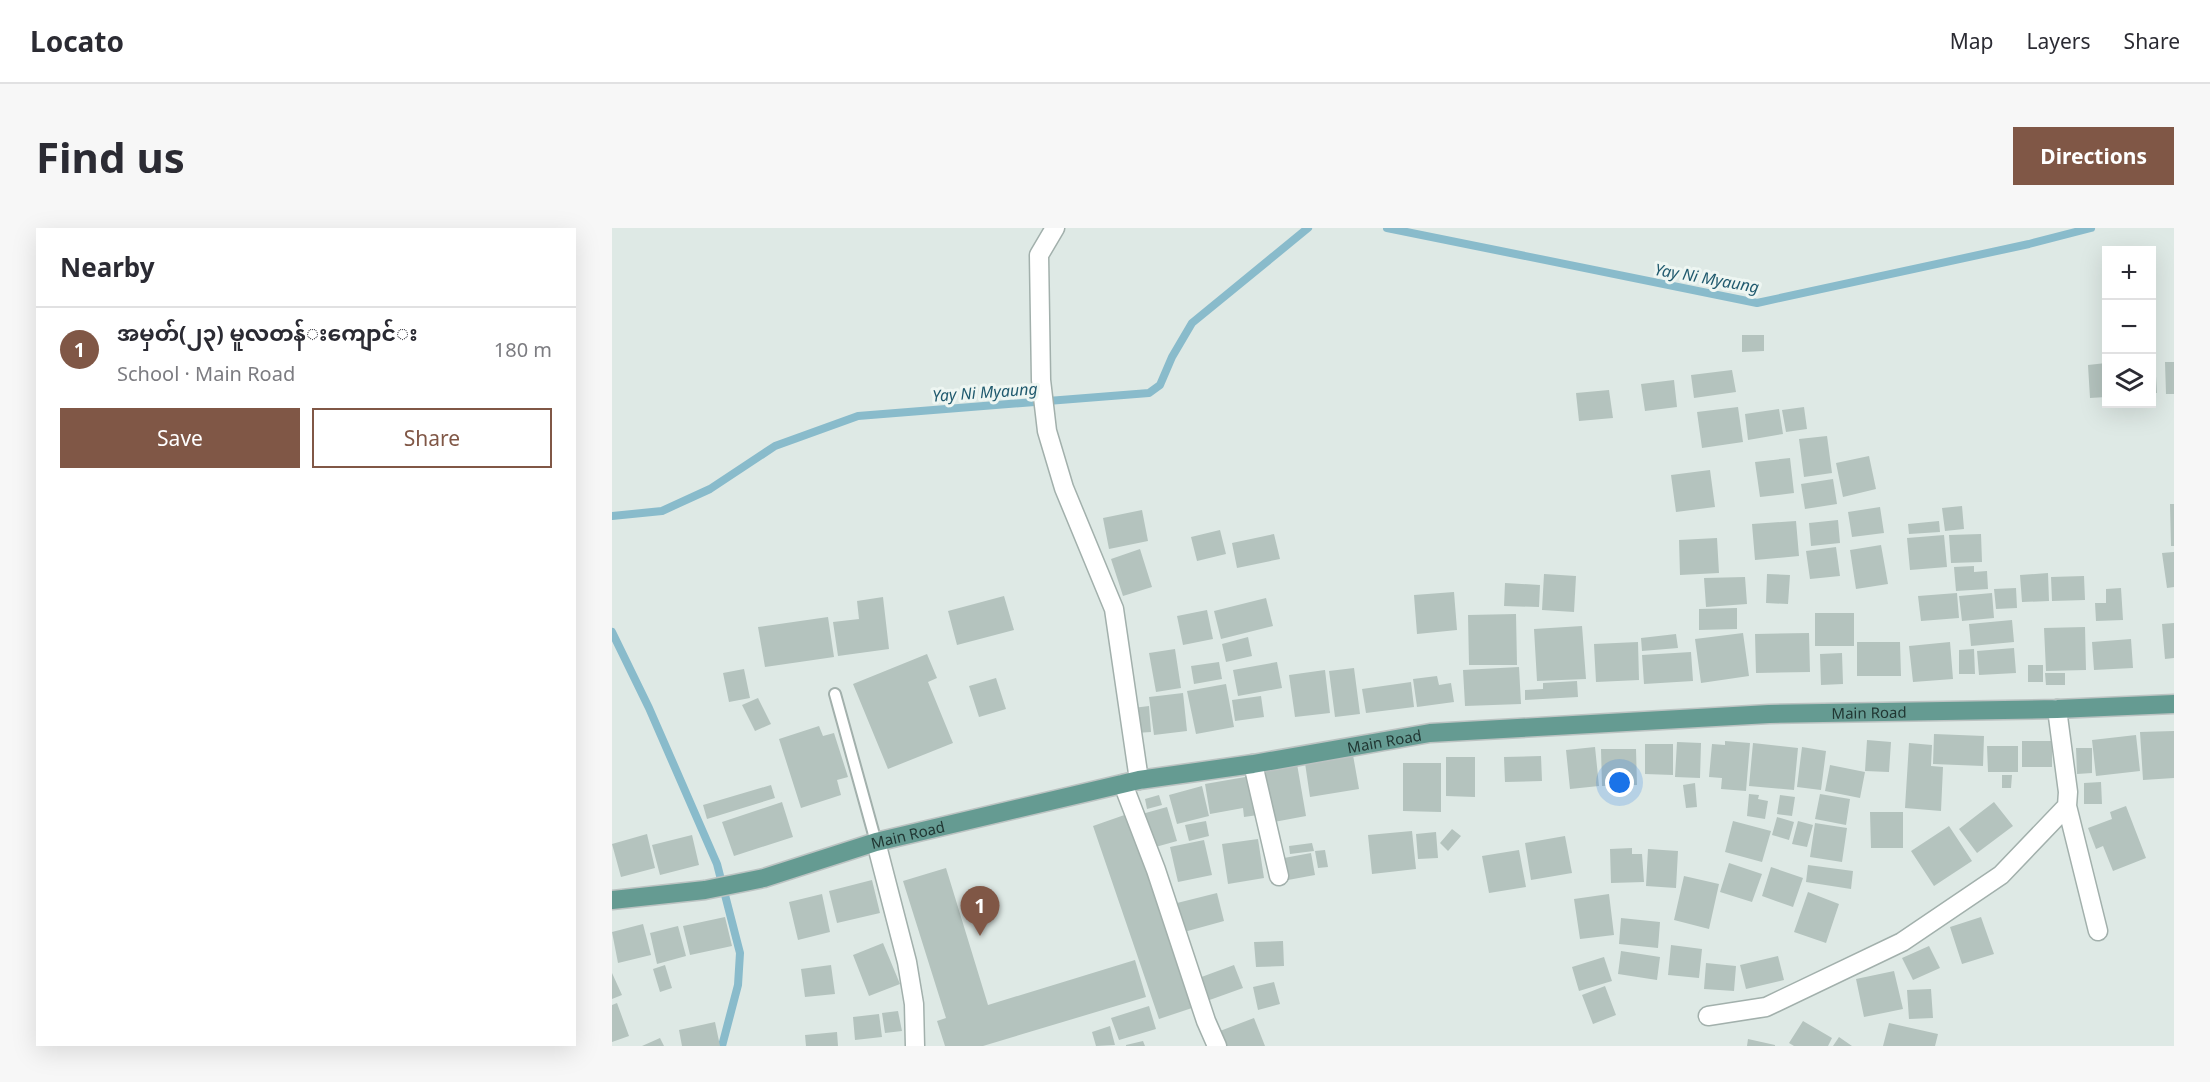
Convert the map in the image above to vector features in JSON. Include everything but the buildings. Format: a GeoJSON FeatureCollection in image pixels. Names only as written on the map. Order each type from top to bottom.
{"type":"FeatureCollection","features":[{"type":"Feature","properties":{"kind":"main road","name":"Main Road"},"geometry":{"type":"LineString","coordinates":[[612,900],[705,890],[764,878],[876,842],[1131,782],[1252,764],[1430,733],[1769,714],[2057,709],[2174,704]]}},
{"type":"Feature","properties":{"kind":"street"},"geometry":{"type":"LineString","coordinates":[[1055,228],[1039,255],[1041,380],[1047,431],[1064,488],[1114,609],[1131,782],[1159,880],[1206,1021],[1217,1046]]}},
{"type":"Feature","properties":{"kind":"street"},"geometry":{"type":"LineString","coordinates":[[2057,709],[2068,792],[2067,806],[2098,931]]}},
{"type":"Feature","properties":{"kind":"street"},"geometry":{"type":"LineString","coordinates":[[1252,764],[1279,876]]}},
{"type":"Feature","properties":{"kind":"street"},"geometry":{"type":"LineString","coordinates":[[1708,1016],[1766,1006],[1902,942],[2001,875],[2067,806]]}},
{"type":"Feature","properties":{"kind":"street"},"geometry":{"type":"LineString","coordinates":[[876,842],[908,962],[914,1004],[915,1046]]}},
{"type":"Feature","properties":{"kind":"lane"},"geometry":{"type":"LineString","coordinates":[[836,694],[876,842]]}},
{"type":"Feature","properties":{"kind":"waterway","name":"Yay Ni Myaung"},"geometry":{"type":"LineString","coordinates":[[612,516],[662,511],[710,489],[775,446],[858,416],[1149,393],[1160,385],[1172,357],[1192,323],[1308,228]]}},
{"type":"Feature","properties":{"kind":"waterway","name":"Yay Ni Myaung"},"geometry":{"type":"LineString","coordinates":[[1387,228],[1757,303],[2029,244],[2091,228]]}},
{"type":"Feature","properties":{"kind":"waterway"},"geometry":{"type":"LineString","coordinates":[[612,632],[649,708],[717,864],[740,953],[738,985],[722,1046]]}},
{"type":"Feature","properties":{"kind":"place","name":"အမှတ်(၂၃) မူလတန်‌း‌ကျောင်‌း"},"geometry":{"type":"Point","coordinates":[980,936]}}]}
